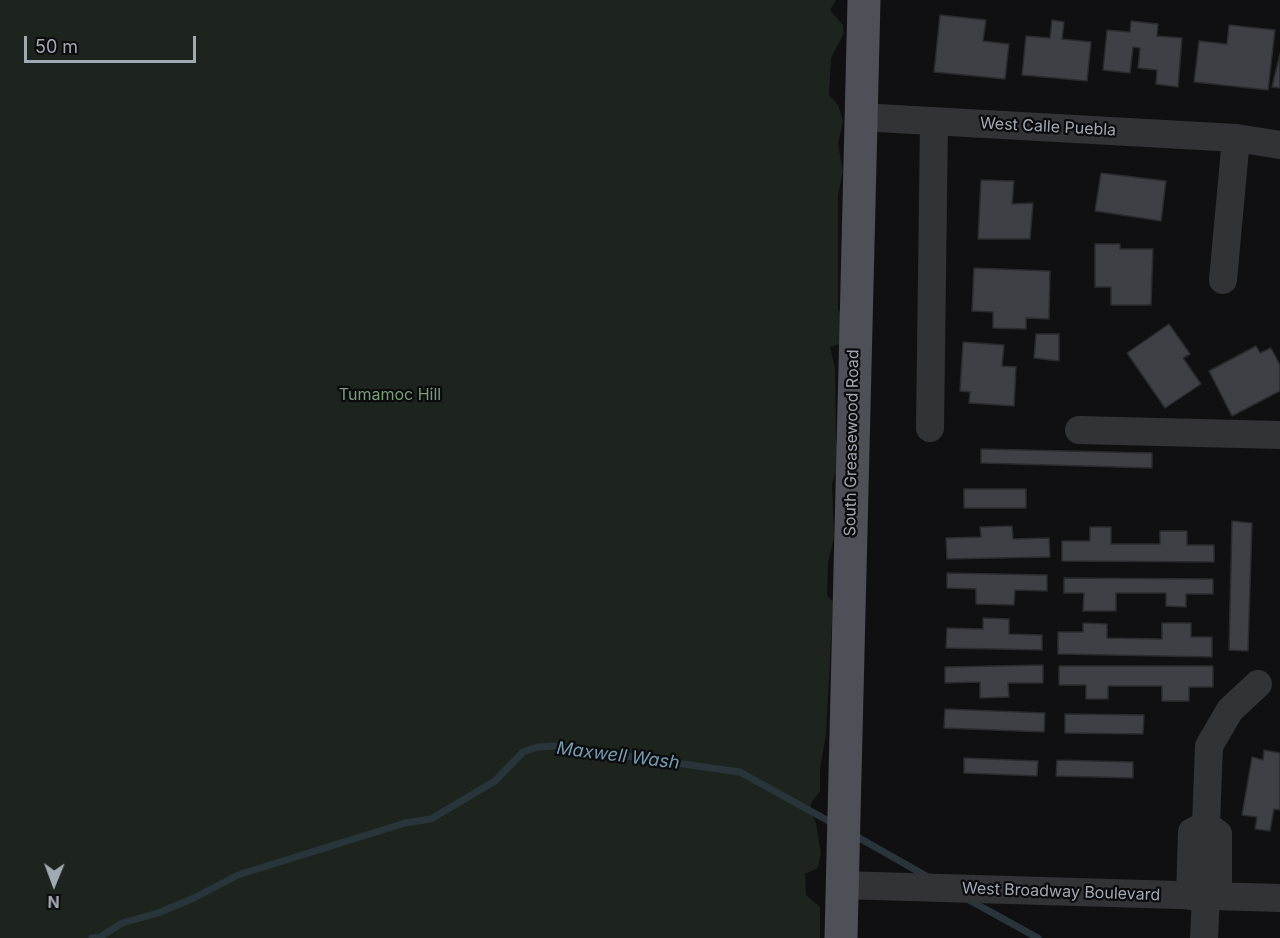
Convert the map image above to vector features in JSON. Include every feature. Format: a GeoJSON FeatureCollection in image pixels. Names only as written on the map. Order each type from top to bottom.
{"type":"FeatureCollection","features":[{"type":"Feature","properties":{"kind":"main road","name":"South Greasewood Road"},"geometry":{"type":"LineString","coordinates":[[841,938],[864,0]]}},
{"type":"Feature","properties":{"kind":"street","name":"West Calle Puebla"},"geometry":{"type":"LineString","coordinates":[[860,117],[1236,138],[1280,146]]}},
{"type":"Feature","properties":{"kind":"street"},"geometry":{"type":"LineString","coordinates":[[930,428],[934,121]]}},
{"type":"Feature","properties":{"kind":"street"},"geometry":{"type":"LineString","coordinates":[[1223,280],[1236,138]]}},
{"type":"Feature","properties":{"kind":"street"},"geometry":{"type":"LineString","coordinates":[[1078,430],[1280,435]]}},
{"type":"Feature","properties":{"kind":"street"},"geometry":{"type":"LineString","coordinates":[[1204,938],[1205,896],[1218,834],[1206,825],[1209,746],[1230,710],[1258,684]]}},
{"type":"Feature","properties":{"kind":"street","name":"West Broadway Boulevard"},"geometry":{"type":"LineString","coordinates":[[841,885],[1280,898]]}},
{"type":"Feature","properties":{"kind":"green space","name":"Tumamoc Hill"},"geometry":{"type":"Polygon","coordinates":[[[0,0],[836,0],[830,10],[843,25],[844,33],[831,58],[829,95],[838,105],[843,121],[838,144],[843,171],[838,195],[838,309],[844,320],[840,344],[830,347],[835,368],[836,441],[840,459],[832,484],[834,538],[828,562],[827,595],[833,602],[826,735],[820,769],[820,791],[810,809],[816,823],[821,854],[818,868],[805,874],[806,895],[820,907],[820,938],[0,938],[0,0]]]}},
{"type":"Feature","properties":{"kind":"building"},"geometry":{"type":"Polygon","coordinates":[[[940,15],[986,20],[983,41],[1009,44],[1005,79],[934,72],[940,15]]]}},
{"type":"Feature","properties":{"kind":"building"},"geometry":{"type":"Polygon","coordinates":[[[1052,20],[1064,22],[1062,39],[1091,42],[1087,81],[1022,75],[1026,36],[1050,38],[1052,20]]]}},
{"type":"Feature","properties":{"kind":"building"},"geometry":{"type":"Polygon","coordinates":[[[1131,21],[1158,24],[1157,36],[1182,38],[1178,87],[1156,84],[1157,70],[1138,68],[1140,48],[1133,47],[1130,73],[1103,70],[1107,30],[1130,32],[1131,21]]]}},
{"type":"Feature","properties":{"kind":"building"},"geometry":{"type":"Polygon","coordinates":[[[1229,25],[1275,30],[1268,90],[1194,82],[1199,41],[1227,44],[1229,25]]]}},
{"type":"Feature","properties":{"kind":"building"},"geometry":{"type":"Polygon","coordinates":[[[1280,54],[1280,88],[1272,87],[1280,54]]]}},
{"type":"Feature","properties":{"kind":"building"},"geometry":{"type":"Polygon","coordinates":[[[1101,173],[1166,181],[1161,221],[1095,211],[1101,173]]]}},
{"type":"Feature","properties":{"kind":"building"},"geometry":{"type":"Polygon","coordinates":[[[981,180],[1014,181],[1012,204],[1033,203],[1030,239],[978,239],[981,180]]]}},
{"type":"Feature","properties":{"kind":"building"},"geometry":{"type":"Polygon","coordinates":[[[1095,244],[1120,244],[1120,249],[1153,249],[1151,305],[1111,305],[1111,287],[1095,287],[1095,244]]]}},
{"type":"Feature","properties":{"kind":"building"},"geometry":{"type":"Polygon","coordinates":[[[974,268],[1050,271],[1049,319],[1026,318],[1026,329],[993,328],[993,312],[972,311],[974,268]]]}},
{"type":"Feature","properties":{"kind":"building"},"geometry":{"type":"Polygon","coordinates":[[[1169,324],[1190,354],[1183,358],[1201,384],[1165,408],[1127,353],[1169,324]]]}},
{"type":"Feature","properties":{"kind":"building"},"geometry":{"type":"Polygon","coordinates":[[[1036,334],[1059,334],[1059,361],[1034,358],[1036,334]]]}},
{"type":"Feature","properties":{"kind":"building"},"geometry":{"type":"Polygon","coordinates":[[[963,342],[1004,345],[1002,366],[1016,367],[1014,406],[969,403],[970,392],[960,391],[963,342]]]}},
{"type":"Feature","properties":{"kind":"building"},"geometry":{"type":"Polygon","coordinates":[[[1256,346],[1260,353],[1271,348],[1280,365],[1280,391],[1232,416],[1209,371],[1256,346]]]}},
{"type":"Feature","properties":{"kind":"building"},"geometry":{"type":"Polygon","coordinates":[[[981,449],[1152,453],[1152,468],[981,463],[981,449]]]}},
{"type":"Feature","properties":{"kind":"building"},"geometry":{"type":"Polygon","coordinates":[[[964,489],[1026,489],[1026,508],[964,508],[964,489]]]}},
{"type":"Feature","properties":{"kind":"building"},"geometry":{"type":"Polygon","coordinates":[[[1232,521],[1252,523],[1248,651],[1229,650],[1232,521]]]}},
{"type":"Feature","properties":{"kind":"building"},"geometry":{"type":"Polygon","coordinates":[[[1012,526],[1013,539],[1049,538],[1050,557],[947,559],[946,538],[981,537],[980,527],[1012,526]]]}},
{"type":"Feature","properties":{"kind":"building"},"geometry":{"type":"Polygon","coordinates":[[[1090,527],[1111,527],[1111,544],[1160,544],[1160,531],[1187,531],[1187,545],[1214,545],[1214,562],[1062,561],[1062,541],[1090,541],[1090,527]]]}},
{"type":"Feature","properties":{"kind":"building"},"geometry":{"type":"Polygon","coordinates":[[[947,573],[1047,575],[1047,591],[1015,590],[1014,605],[976,604],[976,589],[947,588],[947,573]]]}},
{"type":"Feature","properties":{"kind":"building"},"geometry":{"type":"Polygon","coordinates":[[[1064,578],[1213,579],[1213,594],[1186,594],[1186,607],[1166,606],[1166,593],[1116,593],[1116,611],[1083,611],[1084,593],[1064,593],[1064,578]]]}},
{"type":"Feature","properties":{"kind":"building"},"geometry":{"type":"Polygon","coordinates":[[[983,618],[1009,619],[1009,634],[1042,635],[1042,650],[946,648],[947,628],[983,629],[983,618]]]}},
{"type":"Feature","properties":{"kind":"building"},"geometry":{"type":"Polygon","coordinates":[[[1083,623],[1107,624],[1107,638],[1162,639],[1162,623],[1191,623],[1191,637],[1212,637],[1212,657],[1058,654],[1058,632],[1083,632],[1083,623]]]}},
{"type":"Feature","properties":{"kind":"building"},"geometry":{"type":"Polygon","coordinates":[[[1043,665],[1043,683],[1008,683],[1009,697],[980,698],[980,682],[945,683],[945,667],[1043,665]]]}},
{"type":"Feature","properties":{"kind":"building"},"geometry":{"type":"Polygon","coordinates":[[[1059,666],[1213,666],[1213,687],[1189,687],[1189,701],[1162,701],[1162,686],[1108,686],[1108,699],[1086,699],[1086,685],[1059,685],[1059,666]]]}},
{"type":"Feature","properties":{"kind":"building"},"geometry":{"type":"Polygon","coordinates":[[[945,709],[1045,713],[1044,732],[944,728],[945,709]]]}},
{"type":"Feature","properties":{"kind":"building"},"geometry":{"type":"Polygon","coordinates":[[[1065,714],[1144,715],[1143,734],[1065,733],[1065,714]]]}},
{"type":"Feature","properties":{"kind":"building"},"geometry":{"type":"Polygon","coordinates":[[[1264,750],[1280,753],[1280,810],[1274,809],[1270,831],[1255,829],[1257,817],[1242,815],[1252,757],[1263,760],[1264,750]]]}},
{"type":"Feature","properties":{"kind":"building"},"geometry":{"type":"Polygon","coordinates":[[[964,758],[1038,761],[1037,776],[964,773],[964,758]]]}},
{"type":"Feature","properties":{"kind":"building"},"geometry":{"type":"Polygon","coordinates":[[[1057,760],[1133,762],[1133,778],[1056,776],[1057,760]]]}},
{"type":"Feature","properties":{"kind":"waterway","name":"Maxwell Wash"},"geometry":{"type":"LineString","coordinates":[[92,938],[100,937],[122,923],[158,913],[194,898],[238,875],[405,823],[431,819],[495,781],[523,752],[537,747],[555,746],[740,772],[834,824]]}},
{"type":"Feature","properties":{"kind":"waterway","name":"Maxwell Wash"},"geometry":{"type":"LineString","coordinates":[[854,835],[928,877]]}},
{"type":"Feature","properties":{"kind":"waterway","name":"Maxwell Wash"},"geometry":{"type":"LineString","coordinates":[[969,900],[1038,938]]}}]}
